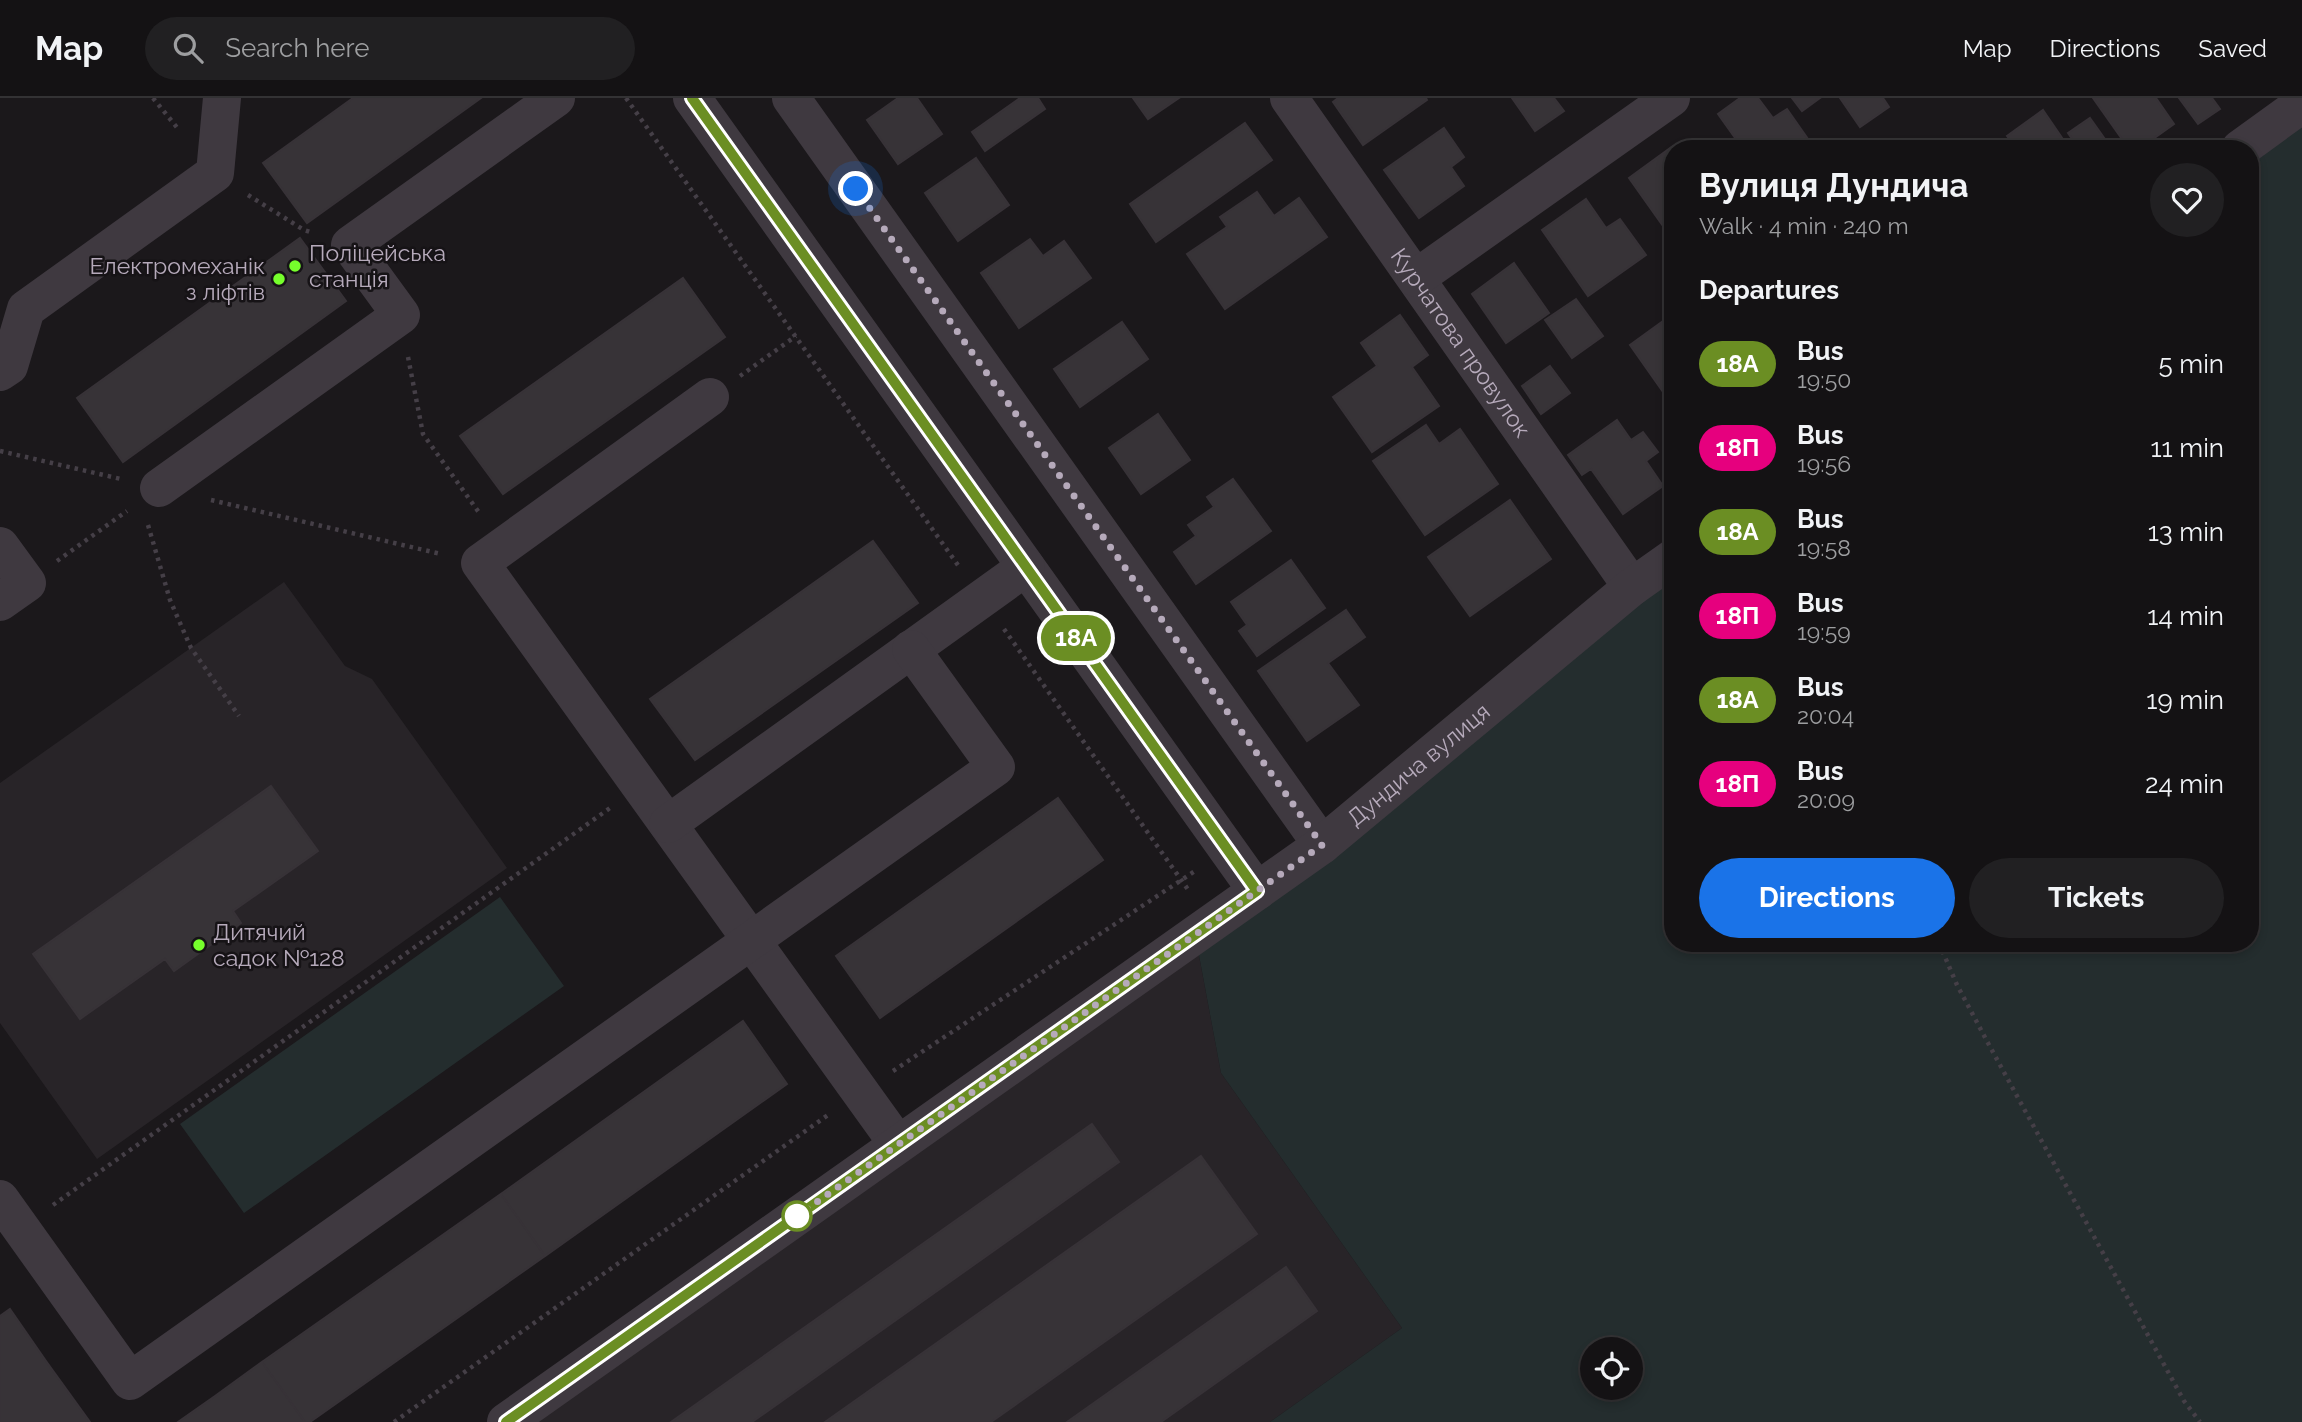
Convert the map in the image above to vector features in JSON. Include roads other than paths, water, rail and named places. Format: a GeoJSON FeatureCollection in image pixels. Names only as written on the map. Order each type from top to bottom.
{"type":"FeatureCollection","features":[{"type":"Feature","properties":{"kind":"street"},"geometry":{"type":"LineString","coordinates":[[0,372],[9,366],[26,309],[215,173],[222,98]]}},
{"type":"Feature","properties":{"kind":"street"},"geometry":{"type":"LineString","coordinates":[[150,494],[401,315],[350,245],[555,98]]}},
{"type":"Feature","properties":{"kind":"street"},"geometry":{"type":"LineString","coordinates":[[692,98],[1257,891]]}},
{"type":"Feature","properties":{"kind":"street"},"geometry":{"type":"LineString","coordinates":[[791,98],[1322,845]]}},
{"type":"Feature","properties":{"kind":"street","name":"Курчатова провулок"},"geometry":{"type":"LineString","coordinates":[[1289,98],[1632,587]]}},
{"type":"Feature","properties":{"kind":"street"},"geometry":{"type":"LineString","coordinates":[[1416,278],[1671,98]]}},
{"type":"Feature","properties":{"kind":"street"},"geometry":{"type":"LineString","coordinates":[[2252,140],[2302,104]]}},
{"type":"Feature","properties":{"kind":"street"},"geometry":{"type":"LineString","coordinates":[[710,397],[492,554],[641,787],[897,1143]]}},
{"type":"Feature","properties":{"kind":"street"},"geometry":{"type":"LineString","coordinates":[[0,546],[13,593]]}},
{"type":"Feature","properties":{"kind":"street","name":"Дундича вулиця"},"geometry":{"type":"LineString","coordinates":[[506,1422],[1322,845],[1632,587],[1664,564]]}},
{"type":"Feature","properties":{"kind":"street"},"geometry":{"type":"LineString","coordinates":[[668,824],[1026,567]]}},
{"type":"Feature","properties":{"kind":"street"},"geometry":{"type":"LineString","coordinates":[[7,1223],[130,1381],[996,767],[911,649]]}},
{"type":"Feature","properties":{"kind":"place","name":"Поліцейська станція"},"geometry":{"type":"Point","coordinates":[295,266]}},
{"type":"Feature","properties":{"kind":"place","name":"Електромеханік з ліфтів"},"geometry":{"type":"Point","coordinates":[279,279]}},
{"type":"Feature","properties":{"kind":"place","name":"Дитячий садок №128"},"geometry":{"type":"Point","coordinates":[199,945]}}]}
